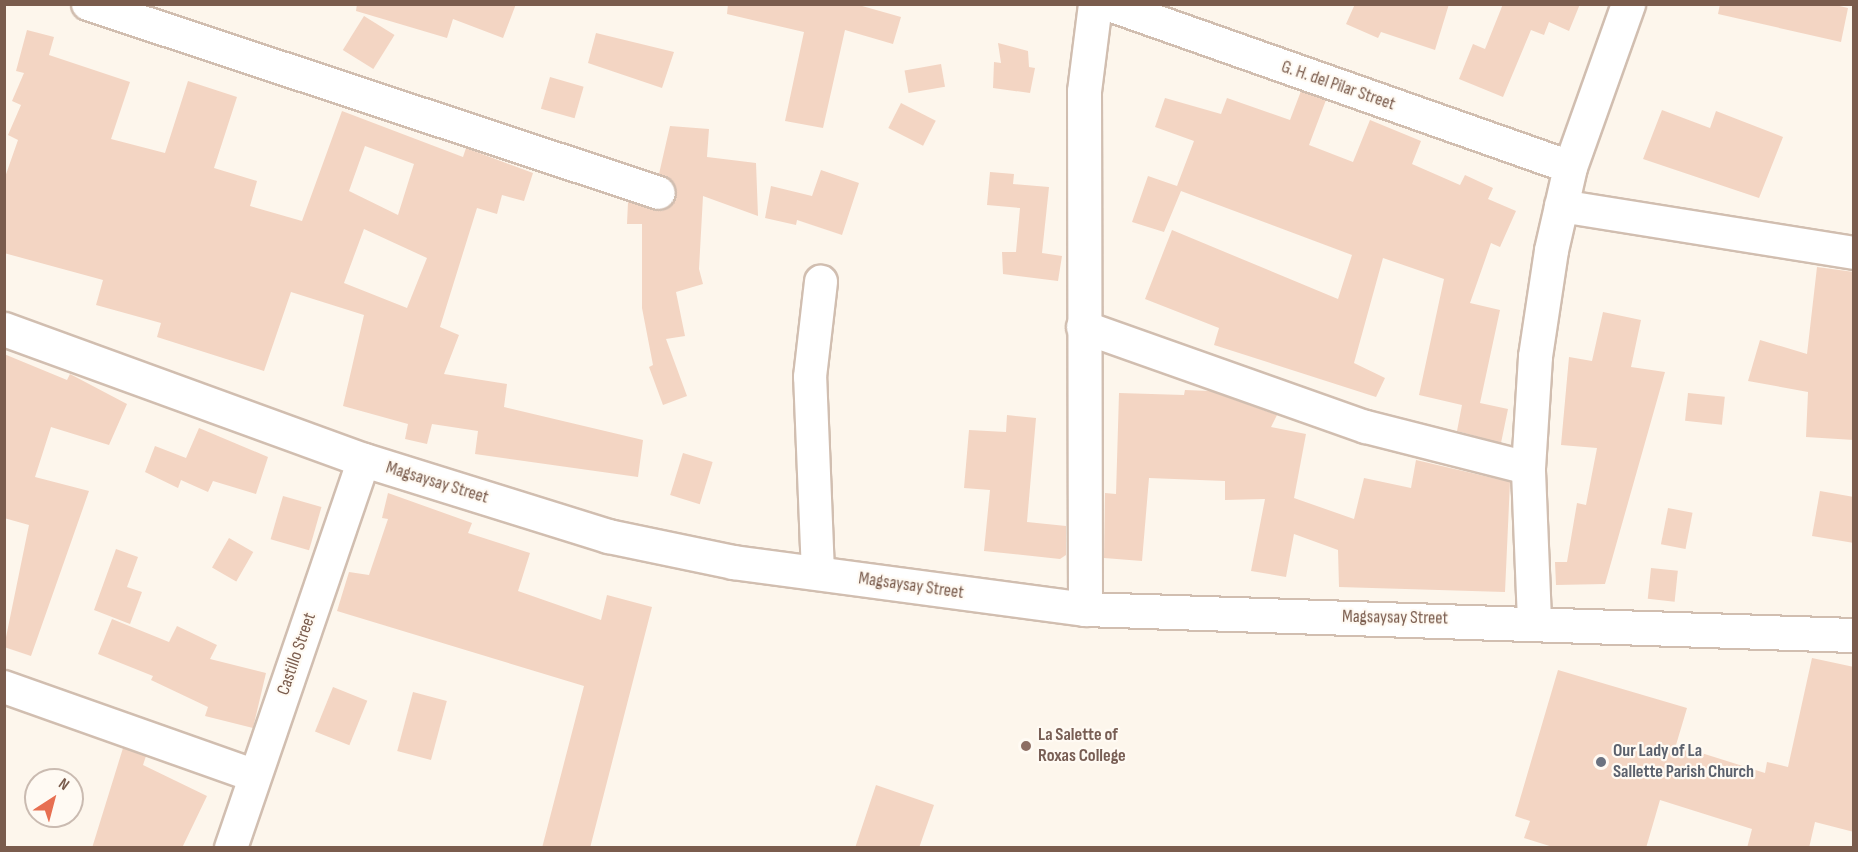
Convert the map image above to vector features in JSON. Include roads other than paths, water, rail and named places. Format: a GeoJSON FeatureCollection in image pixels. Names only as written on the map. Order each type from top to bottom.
{"type":"FeatureCollection","features":[{"type":"Feature","properties":{"kind":"street"},"geometry":{"type":"LineString","coordinates":[[88,4],[659,193]]}},
{"type":"Feature","properties":{"kind":"street"},"geometry":{"type":"LineString","coordinates":[[1086,609],[1083,327],[1084,91],[1095,4]]}},
{"type":"Feature","properties":{"kind":"street","name":"G. H. del Pilar Street"},"geometry":{"type":"LineString","coordinates":[[1107,4],[1570,167]]}},
{"type":"Feature","properties":{"kind":"street"},"geometry":{"type":"LineString","coordinates":[[1534,620],[1528,468],[1535,356],[1570,167],[1628,4]]}},
{"type":"Feature","properties":{"kind":"street"},"geometry":{"type":"LineString","coordinates":[[1561,206],[1854,253]]}},
{"type":"Feature","properties":{"kind":"street"},"geometry":{"type":"LineString","coordinates":[[818,573],[810,377],[821,282]]}},
{"type":"Feature","properties":{"kind":"street"},"geometry":{"type":"LineString","coordinates":[[1083,327],[1366,427],[1528,468]]}},
{"type":"Feature","properties":{"kind":"street","name":"Magsaysay Street"},"geometry":{"type":"LineString","coordinates":[[4,329],[364,460],[608,536],[818,573],[1086,609],[1534,620],[1854,635]]}},
{"type":"Feature","properties":{"kind":"street","name":"Castillo Street"},"geometry":{"type":"LineString","coordinates":[[231,848],[364,460]]}},
{"type":"Feature","properties":{"kind":"street"},"geometry":{"type":"LineString","coordinates":[[4,687],[255,776]]}},
{"type":"Feature","properties":{"kind":"place","name":"La Salette of Roxas College"},"geometry":{"type":"Point","coordinates":[1026,746]}},
{"type":"Feature","properties":{"kind":"place","name":"Our Lady of La Sallette Parish Church"},"geometry":{"type":"Point","coordinates":[1601,762]}}]}
